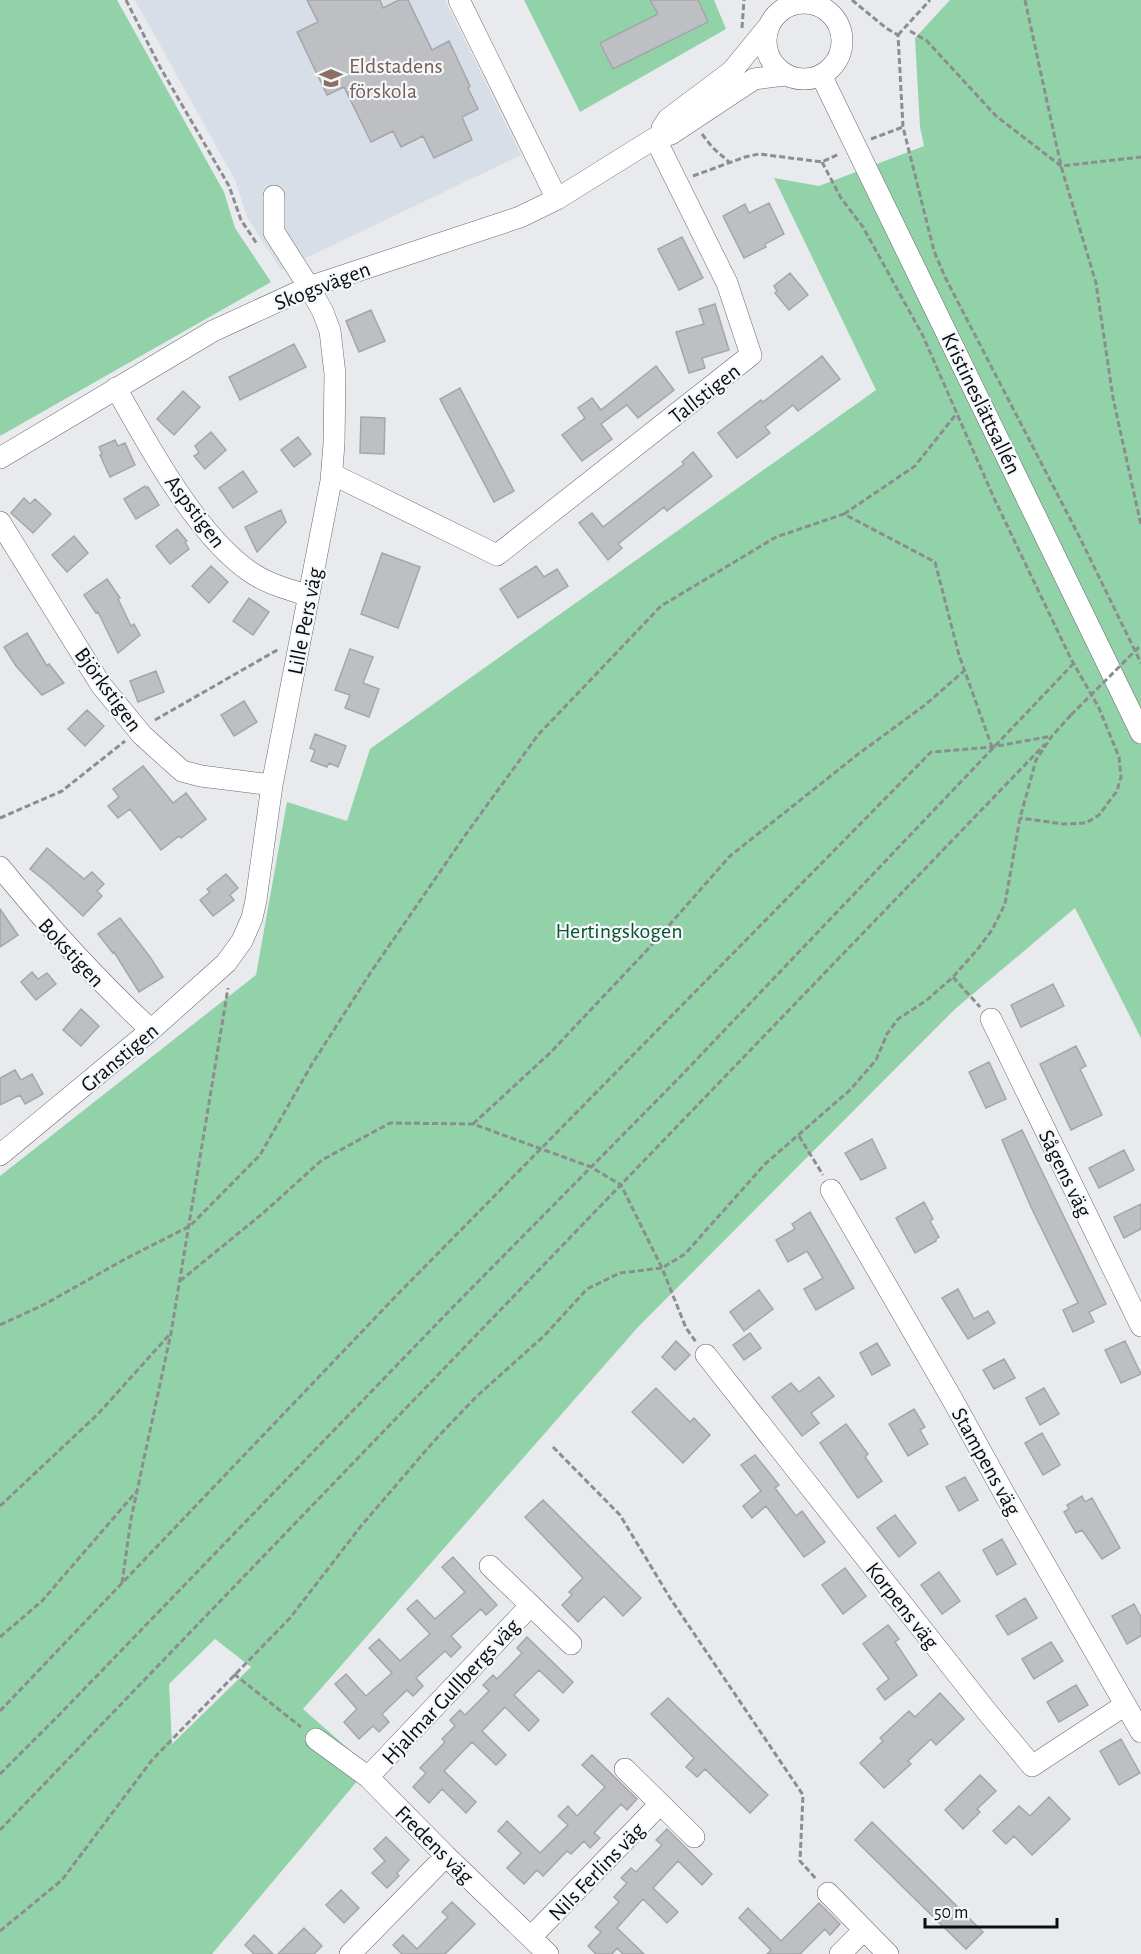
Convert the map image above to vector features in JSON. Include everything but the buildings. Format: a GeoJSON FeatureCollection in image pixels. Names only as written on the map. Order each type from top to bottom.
{"type":"FeatureCollection","features":[{"type":"Feature","properties":{"kind":"street"},"geometry":{"type":"LineString","coordinates":[[459,0],[557,199]]}},
{"type":"Feature","properties":{"kind":"street"},"geometry":{"type":"LineString","coordinates":[[788,3],[818,5],[833,16],[838,25],[841,34],[840,53],[835,62],[821,75],[800,79],[785,75],[768,54],[766,45],[768,27],[788,3]]}},
{"type":"Feature","properties":{"kind":"street","name":"Skogsvägen"},"geometry":{"type":"LineString","coordinates":[[655,138],[668,119],[732,71],[768,27]]}},
{"type":"Feature","properties":{"kind":"street","name":"Skogsvägen"},"geometry":{"type":"LineString","coordinates":[[0,458],[213,331],[309,287],[520,217],[557,199],[655,138],[671,134],[754,79],[785,75]]}},
{"type":"Feature","properties":{"kind":"street","name":"Kristineslättsallén"},"geometry":{"type":"LineString","coordinates":[[821,75],[1141,733]]}},
{"type":"Feature","properties":{"kind":"street","name":"Tallstigen"},"geometry":{"type":"LineString","coordinates":[[332,474],[497,555],[752,355],[727,283],[655,138]]}},
{"type":"Feature","properties":{"kind":"street","name":"Lille Pers väg"},"geometry":{"type":"LineString","coordinates":[[234,954],[252,918],[256,900],[272,785],[332,474],[335,374],[330,331],[309,287],[274,232],[274,196]]}},
{"type":"Feature","properties":{"kind":"street","name":"Aspstigen"},"geometry":{"type":"LineString","coordinates":[[116,388],[175,485],[230,556],[269,583],[309,596]]}},
{"type":"Feature","properties":{"kind":"street","name":"Björkstigen"},"geometry":{"type":"LineString","coordinates":[[0,522],[101,685],[142,735],[182,771],[201,776],[272,785]]}},
{"type":"Feature","properties":{"kind":"street","name":"Bokstigen"},"geometry":{"type":"LineString","coordinates":[[0,867],[42,920],[105,987],[151,1030]]}},
{"type":"Feature","properties":{"kind":"street","name":"Granstigen"},"geometry":{"type":"LineString","coordinates":[[2,1148],[151,1030],[234,954]]}},
{"type":"Feature","properties":{"kind":"street","name":"Sågens väg"},"geometry":{"type":"LineString","coordinates":[[991,1019],[1141,1326]]}},
{"type":"Feature","properties":{"kind":"street","name":"Stampens väg"},"geometry":{"type":"LineString","coordinates":[[831,1190],[1141,1732]]}},
{"type":"Feature","properties":{"kind":"street","name":"Korpens väg"},"geometry":{"type":"LineString","coordinates":[[706,1355],[1032,1766],[1125,1705]]}},
{"type":"Feature","properties":{"kind":"street"},"geometry":{"type":"LineString","coordinates":[[490,1566],[571,1644]]}},
{"type":"Feature","properties":{"kind":"street","name":"Hjalmar Gullbergs väg"},"geometry":{"type":"LineString","coordinates":[[368,1777],[531,1605]]}},
{"type":"Feature","properties":{"kind":"street","name":"Fredens väg"},"geometry":{"type":"LineString","coordinates":[[316,1739],[368,1777],[548,1954]]}},
{"type":"Feature","properties":{"kind":"street"},"geometry":{"type":"LineString","coordinates":[[625,1769],[694,1837]]}},
{"type":"Feature","properties":{"kind":"street","name":"Nils Ferlins väg"},"geometry":{"type":"LineString","coordinates":[[531,1937],[660,1804]]}},
{"type":"Feature","properties":{"kind":"street"},"geometry":{"type":"LineString","coordinates":[[350,1954],[446,1856]]}},
{"type":"Feature","properties":{"kind":"street"},"geometry":{"type":"LineString","coordinates":[[828,1893],[888,1954]]}},
{"type":"Feature","properties":{"kind":"street"},"geometry":{"type":"LineString","coordinates":[[840,1954],[864,1930]]}},
{"type":"Feature","properties":{"kind":"path"},"geometry":{"type":"LineString","coordinates":[[126,0],[160,67],[229,186],[241,220],[260,248]]}},
{"type":"Feature","properties":{"kind":"path"},"geometry":{"type":"LineString","coordinates":[[852,0],[898,35]]}},
{"type":"Feature","properties":{"kind":"path"},"geometry":{"type":"LineString","coordinates":[[930,0],[898,35],[903,127],[934,251],[945,277],[1079,536],[1141,663]]}},
{"type":"Feature","properties":{"kind":"path"},"geometry":{"type":"LineString","coordinates":[[1025,0],[1062,166],[1096,283],[1113,398],[1141,525]]}},
{"type":"Feature","properties":{"kind":"path"},"geometry":{"type":"LineString","coordinates":[[910,31],[927,41],[996,116],[1062,166],[1141,157]]}},
{"type":"Feature","properties":{"kind":"path"},"geometry":{"type":"LineString","coordinates":[[868,141],[903,127]]}},
{"type":"Feature","properties":{"kind":"path"},"geometry":{"type":"LineString","coordinates":[[678,182],[737,159],[759,154],[822,162],[841,153]]}},
{"type":"Feature","properties":{"kind":"path"},"geometry":{"type":"LineString","coordinates":[[822,162],[841,198],[863,227],[923,336],[993,496],[1074,663],[1099,708],[1119,757],[1121,777],[1117,791],[1099,815],[1086,823],[1064,824],[1020,818]]}},
{"type":"Feature","properties":{"kind":"path"},"geometry":{"type":"LineString","coordinates":[[0,1324],[45,1304],[190,1226],[260,1155],[312,1064],[371,972],[466,834],[538,735],[661,606],[776,537],[844,514],[915,466],[957,413]]}},
{"type":"Feature","properties":{"kind":"path"},"geometry":{"type":"LineString","coordinates":[[844,514],[935,562],[965,671],[992,747]]}},
{"type":"Feature","properties":{"kind":"path"},"geometry":{"type":"LineString","coordinates":[[0,1830],[1141,645]]}},
{"type":"Feature","properties":{"kind":"path"},"geometry":{"type":"LineString","coordinates":[[0,1774],[678,1079],[1074,663]]}},
{"type":"Feature","properties":{"kind":"path"},"geometry":{"type":"LineString","coordinates":[[472,1124],[551,1052],[650,947],[730,856],[857,755],[925,705],[965,671]]}},
{"type":"Feature","properties":{"kind":"path"},"geometry":{"type":"LineString","coordinates":[[0,1711],[396,1296],[932,752],[992,747],[1052,736]]}},
{"type":"Feature","properties":{"kind":"path"},"geometry":{"type":"LineString","coordinates":[[0,1931],[62,1880],[152,1760],[290,1618],[361,1526],[434,1441],[476,1397],[545,1335],[587,1289],[620,1273],[662,1268],[685,1254],[765,1164],[850,1090],[876,1060],[887,1034],[898,1019],[953,977],[992,930],[1005,904],[1020,818],[1036,760],[1052,736]]}},
{"type":"Feature","properties":{"kind":"path"},"geometry":{"type":"LineString","coordinates":[[953,977],[991,1019]]}},
{"type":"Feature","properties":{"kind":"path"},"geometry":{"type":"LineString","coordinates":[[122,1583],[138,1491],[171,1333],[228,988]]}},
{"type":"Feature","properties":{"kind":"path"},"geometry":{"type":"LineString","coordinates":[[180,1281],[262,1214],[322,1160],[380,1128],[390,1123],[472,1124],[591,1167],[621,1185],[662,1268],[686,1328],[706,1355]]}},
{"type":"Feature","properties":{"kind":"path"},"geometry":{"type":"LineString","coordinates":[[799,1136],[831,1190]]}},
{"type":"Feature","properties":{"kind":"path"},"geometry":{"type":"LineString","coordinates":[[0,1506],[98,1414],[171,1333]]}},
{"type":"Feature","properties":{"kind":"path"},"geometry":{"type":"LineString","coordinates":[[553,1446],[620,1515],[670,1598],[803,1795],[800,1861],[828,1893]]}},
{"type":"Feature","properties":{"kind":"path"},"geometry":{"type":"LineString","coordinates":[[0,1637],[42,1601],[138,1491]]}},
{"type":"Feature","properties":{"kind":"path"},"geometry":{"type":"LineString","coordinates":[[234,1674],[316,1739]]}},
{"type":"Feature","properties":{"kind":"shaded area","name":"Eldstadens förskola"},"geometry":{"type":"Polygon","coordinates":[[[135,0],[445,0],[521,155],[281,270],[247,217],[235,180],[135,0]]]}},
{"type":"Feature","properties":{"kind":"green space"},"geometry":{"type":"Polygon","coordinates":[[[0,0],[117,0],[224,192],[235,228],[271,282],[0,436],[0,0]]]}},
{"type":"Feature","properties":{"kind":"green space"},"geometry":{"type":"Polygon","coordinates":[[[524,0],[714,0],[726,29],[580,112],[524,0]]]}},
{"type":"Feature","properties":{"kind":"green space","name":"Hertingskogen"},"geometry":{"type":"Polygon","coordinates":[[[950,0],[1141,0],[1141,1038],[1075,908],[955,1009],[638,1327],[303,1709],[369,1767],[212,1954],[0,1954],[0,1176],[256,975],[287,802],[347,821],[370,749],[876,390],[774,178],[819,186],[924,146],[920,127],[915,38],[950,0]],[[215,1639],[169,1684],[172,1744],[251,1667],[215,1639]]]}},
{"type":"Feature","properties":{"kind":"place","name":"Eldstadens förskola"},"geometry":{"type":"Point","coordinates":[331,78]}}]}
